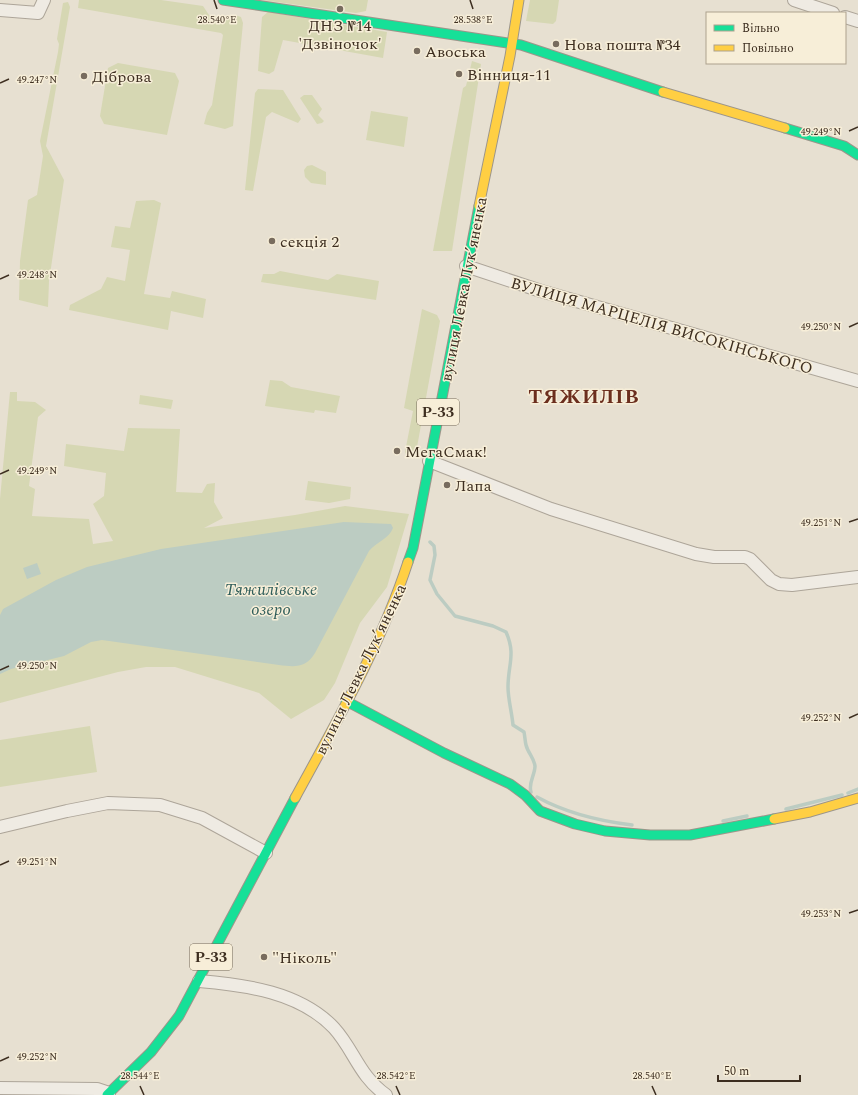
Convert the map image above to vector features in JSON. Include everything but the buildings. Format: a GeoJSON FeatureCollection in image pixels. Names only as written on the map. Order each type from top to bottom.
{"type":"FeatureCollection","features":[{"type":"Feature","properties":{"kind":"street"},"geometry":{"type":"LineString","coordinates":[[0,10],[38,13],[44,0]]}},
{"type":"Feature","properties":{"kind":"street"},"geometry":{"type":"LineString","coordinates":[[223,0],[512,44],[647,87],[844,146],[858,155]]}},
{"type":"Feature","properties":{"kind":"street","name":"вулиця Левка Лукʼяненка"},"geometry":{"type":"LineString","coordinates":[[108,1094],[143,1062],[167,1034],[178,1018],[199,981],[346,701],[389,616],[403,580],[413,548],[466,266],[512,44],[519,0]]}},
{"type":"Feature","properties":{"kind":"street"},"geometry":{"type":"LineString","coordinates":[[794,0],[830,12]]}},
{"type":"Feature","properties":{"kind":"street"},"geometry":{"type":"LineString","coordinates":[[846,17],[858,21]]}},
{"type":"Feature","properties":{"kind":"street","name":"ВУЛИЦЯ МАРЦЕЛІЯ ВИСОКІНСЬКОГО"},"geometry":{"type":"LineString","coordinates":[[466,266],[541,291],[858,382]]}},
{"type":"Feature","properties":{"kind":"street"},"geometry":{"type":"LineString","coordinates":[[429,461],[551,509],[696,554],[714,557],[745,557],[750,559],[771,580],[779,584],[792,585],[858,577]]}},
{"type":"Feature","properties":{"kind":"street"},"geometry":{"type":"LineString","coordinates":[[346,701],[444,753],[510,784],[525,795],[540,810],[575,824],[605,831],[650,835],[690,835],[803,814],[858,798]]}},
{"type":"Feature","properties":{"kind":"street"},"geometry":{"type":"LineString","coordinates":[[0,827],[108,803],[160,805],[202,818],[266,853]]}},
{"type":"Feature","properties":{"kind":"street"},"geometry":{"type":"LineString","coordinates":[[199,981],[237,985],[283,996],[315,1012],[334,1029],[372,1085],[386,1095]]}},
{"type":"Feature","properties":{"kind":"street"},"geometry":{"type":"LineString","coordinates":[[0,1088],[97,1089],[108,1094]]}},
{"type":"Feature","properties":{"kind":"green space"},"geometry":{"type":"Polygon","coordinates":[[[79,0],[161,0],[203,6],[209,15],[226,18],[235,15],[241,17],[243,23],[233,126],[225,129],[204,124],[207,113],[212,105],[223,35],[221,33],[78,8],[79,0]]]}},
{"type":"Feature","properties":{"kind":"green space","name":"ДНЗ №14 'Дзвіночок'"},"geometry":{"type":"Polygon","coordinates":[[[262,0],[368,0],[366,11],[356,13],[262,0]]]}},
{"type":"Feature","properties":{"kind":"green space"},"geometry":{"type":"Polygon","coordinates":[[[530,0],[559,0],[556,21],[553,24],[526,21],[530,0]]]}},
{"type":"Feature","properties":{"kind":"green space"},"geometry":{"type":"Polygon","coordinates":[[[68,2],[70,7],[46,146],[64,180],[49,281],[48,307],[19,300],[20,261],[28,200],[37,195],[43,156],[40,141],[58,52],[59,44],[57,39],[63,3],[68,2]]]}},
{"type":"Feature","properties":{"kind":"green space"},"geometry":{"type":"Polygon","coordinates":[[[268,12],[387,32],[383,58],[283,40],[274,71],[269,74],[258,71],[262,17],[268,12]]]}},
{"type":"Feature","properties":{"kind":"green space"},"geometry":{"type":"Polygon","coordinates":[[[472,61],[481,64],[452,251],[433,251],[463,88],[466,86],[472,61]]]}},
{"type":"Feature","properties":{"kind":"green space"},"geometry":{"type":"Polygon","coordinates":[[[118,63],[175,73],[179,81],[167,135],[104,124],[100,116],[108,68],[118,63]]]}},
{"type":"Feature","properties":{"kind":"green space"},"geometry":{"type":"Polygon","coordinates":[[[258,89],[283,90],[301,119],[298,123],[272,112],[266,117],[253,191],[245,190],[255,93],[258,89]]]}},
{"type":"Feature","properties":{"kind":"green space"},"geometry":{"type":"Polygon","coordinates":[[[304,95],[312,95],[322,109],[318,115],[324,121],[322,123],[317,124],[300,98],[304,95]]]}},
{"type":"Feature","properties":{"kind":"green space"},"geometry":{"type":"Polygon","coordinates":[[[371,111],[408,117],[404,147],[366,140],[371,111]]]}},
{"type":"Feature","properties":{"kind":"green space"},"geometry":{"type":"Polygon","coordinates":[[[312,165],[326,172],[326,185],[311,183],[305,177],[304,170],[307,166],[312,165]]]}},
{"type":"Feature","properties":{"kind":"green space"},"geometry":{"type":"Polygon","coordinates":[[[154,200],[161,203],[144,294],[170,298],[172,291],[206,299],[203,318],[171,311],[168,330],[69,310],[70,305],[101,289],[107,277],[125,281],[130,250],[111,247],[115,226],[130,228],[136,201],[154,200]]]}},
{"type":"Feature","properties":{"kind":"green space"},"geometry":{"type":"Polygon","coordinates":[[[280,271],[328,280],[337,274],[379,281],[376,300],[261,282],[263,274],[274,274],[280,271]]]}},
{"type":"Feature","properties":{"kind":"green space"},"geometry":{"type":"Polygon","coordinates":[[[422,309],[437,315],[440,321],[415,458],[408,458],[405,452],[413,411],[404,408],[422,309]]]}},
{"type":"Feature","properties":{"kind":"green space"},"geometry":{"type":"Polygon","coordinates":[[[270,380],[282,381],[291,387],[340,396],[336,413],[315,410],[314,413],[265,406],[270,380]]]}},
{"type":"Feature","properties":{"kind":"green space"},"geometry":{"type":"Polygon","coordinates":[[[10,392],[17,392],[17,401],[35,402],[46,410],[38,417],[29,486],[35,489],[32,516],[89,519],[93,544],[113,541],[93,504],[104,496],[106,473],[64,466],[66,444],[124,451],[128,428],[180,429],[176,492],[202,493],[207,484],[215,483],[214,502],[223,518],[204,528],[345,506],[409,514],[387,587],[360,623],[335,683],[324,700],[291,719],[259,693],[175,667],[146,667],[118,672],[0,703],[0,499],[10,392]]]}},
{"type":"Feature","properties":{"kind":"green space"},"geometry":{"type":"Polygon","coordinates":[[[140,395],[173,400],[171,409],[139,404],[140,395]]]}},
{"type":"Feature","properties":{"kind":"green space"},"geometry":{"type":"Polygon","coordinates":[[[308,481],[351,487],[350,499],[329,503],[305,500],[308,481]]]}},
{"type":"Feature","properties":{"kind":"green space"},"geometry":{"type":"Polygon","coordinates":[[[90,726],[97,772],[0,787],[0,740],[90,726]]]}},
{"type":"Feature","properties":{"kind":"water","name":"Тяжилівське озеро"},"geometry":{"type":"Polygon","coordinates":[[[344,522],[391,524],[393,528],[389,535],[369,551],[315,653],[312,658],[304,664],[295,666],[279,665],[102,640],[91,642],[64,656],[11,669],[0,674],[0,615],[3,609],[56,580],[87,567],[161,549],[344,522]]]}},
{"type":"Feature","properties":{"kind":"water"},"geometry":{"type":"Polygon","coordinates":[[[37,563],[41,574],[27,579],[23,568],[37,563]]]}},
{"type":"Feature","properties":{"kind":"waterway"},"geometry":{"type":"LineString","coordinates":[[430,542],[434,546],[435,555],[430,580],[437,594],[455,616],[493,626],[506,632],[511,647],[508,687],[513,725],[524,732],[527,748],[535,766],[530,785],[531,792]]}},
{"type":"Feature","properties":{"kind":"waterway"},"geometry":{"type":"LineString","coordinates":[[848,793],[858,789]]}},
{"type":"Feature","properties":{"kind":"waterway"},"geometry":{"type":"LineString","coordinates":[[786,809],[842,795]]}},
{"type":"Feature","properties":{"kind":"waterway"},"geometry":{"type":"LineString","coordinates":[[537,797],[559,808],[583,816],[632,825]]}},
{"type":"Feature","properties":{"kind":"waterway"},"geometry":{"type":"LineString","coordinates":[[723,821],[747,816]]}},
{"type":"Feature","properties":{"kind":"traffic: fast"},"geometry":{"type":"LineString","coordinates":[[223,0],[521,45],[663,92]]}},
{"type":"Feature","properties":{"kind":"traffic: fast"},"geometry":{"type":"LineString","coordinates":[[785,128],[844,146],[858,155]]}},
{"type":"Feature","properties":{"kind":"traffic: fast"},"geometry":{"type":"LineString","coordinates":[[408,562],[413,548],[479,206]]}},
{"type":"Feature","properties":{"kind":"traffic: fast"},"geometry":{"type":"LineString","coordinates":[[346,701],[444,753],[510,784],[525,795],[540,811],[575,824],[605,831],[650,835],[690,835],[774,819]]}},
{"type":"Feature","properties":{"kind":"traffic: fast"},"geometry":{"type":"LineString","coordinates":[[107,1095],[151,1052],[179,1016],[295,798]]}},
{"type":"Feature","properties":{"kind":"traffic: slow"},"geometry":{"type":"LineString","coordinates":[[479,206],[510,56],[519,0]]}},
{"type":"Feature","properties":{"kind":"traffic: slow"},"geometry":{"type":"LineString","coordinates":[[663,92],[785,128]]}},
{"type":"Feature","properties":{"kind":"traffic: slow"},"geometry":{"type":"LineString","coordinates":[[295,798],[342,711],[371,653],[385,623],[408,562]]}},
{"type":"Feature","properties":{"kind":"traffic: slow"},"geometry":{"type":"LineString","coordinates":[[774,819],[810,812],[858,798]]}},
{"type":"Feature","properties":{"kind":"place","name":"ДНЗ №14 'Дзвіночок'"},"geometry":{"type":"Point","coordinates":[340,9]}},
{"type":"Feature","properties":{"kind":"place","name":"Нова пошта №34"},"geometry":{"type":"Point","coordinates":[556,44]}},
{"type":"Feature","properties":{"kind":"place","name":"Авоська"},"geometry":{"type":"Point","coordinates":[417,51]}},
{"type":"Feature","properties":{"kind":"place","name":"Вінниця-11"},"geometry":{"type":"Point","coordinates":[459,74]}},
{"type":"Feature","properties":{"kind":"place","name":"Діброва"},"geometry":{"type":"Point","coordinates":[84,76]}},
{"type":"Feature","properties":{"kind":"place","name":"секція 2"},"geometry":{"type":"Point","coordinates":[272,241]}},
{"type":"Feature","properties":{"kind":"place","name":"МегаСмак!"},"geometry":{"type":"Point","coordinates":[397,451]}},
{"type":"Feature","properties":{"kind":"place","name":"Лапа"},"geometry":{"type":"Point","coordinates":[447,485]}},
{"type":"Feature","properties":{"kind":"place","name":"\"Ніколь\""},"geometry":{"type":"Point","coordinates":[264,957]}},
{"type":"Feature","properties":{"kind":"district","name":"ТЯЖИЛІВ"},"geometry":{"type":"Point","coordinates":[584,396]}}]}
